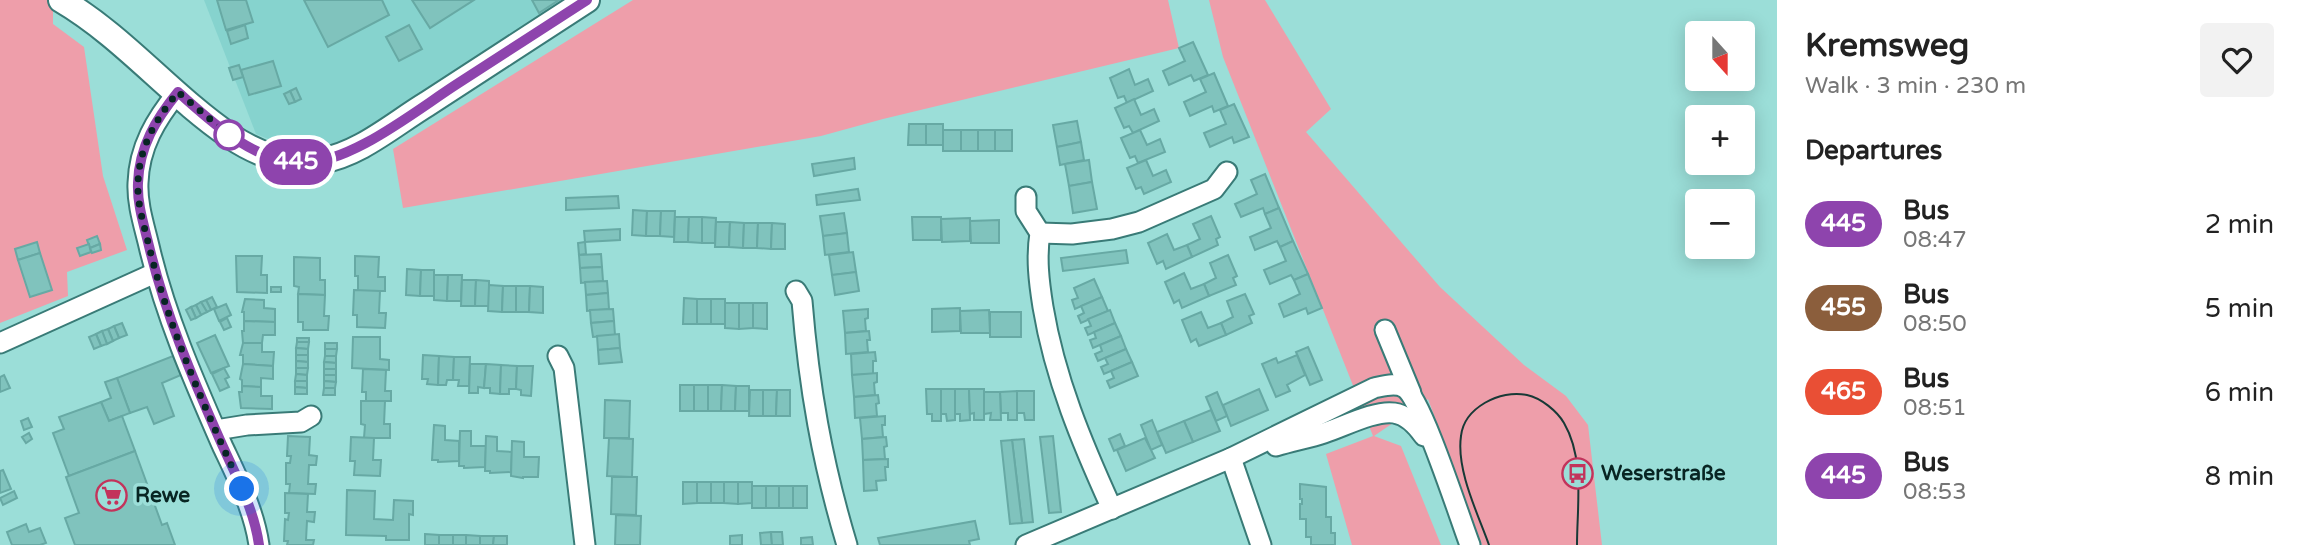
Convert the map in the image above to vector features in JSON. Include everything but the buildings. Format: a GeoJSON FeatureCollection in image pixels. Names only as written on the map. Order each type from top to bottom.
{"type":"FeatureCollection","features":[{"type":"Feature","properties":{"kind":"main road"},"geometry":{"type":"LineString","coordinates":[[61,0],[105,29],[229,135],[259,152],[302,163],[330,159],[372,139],[587,0]]}},
{"type":"Feature","properties":{"kind":"street"},"geometry":{"type":"LineString","coordinates":[[178,92],[154,124],[147,139],[139,175],[141,215],[155,273],[183,353],[251,512],[259,545]]}},
{"type":"Feature","properties":{"kind":"street"},"geometry":{"type":"LineString","coordinates":[[1040,233],[1112,229],[1139,222],[1214,189],[1227,172]]}},
{"type":"Feature","properties":{"kind":"street"},"geometry":{"type":"LineString","coordinates":[[1026,197],[1027,211],[1040,233],[1037,252],[1038,277],[1056,368],[1087,454],[1112,509]]}},
{"type":"Feature","properties":{"kind":"street"},"geometry":{"type":"LineString","coordinates":[[0,344],[155,273]]}},
{"type":"Feature","properties":{"kind":"street"},"geometry":{"type":"LineString","coordinates":[[796,291],[802,301],[810,383],[824,463],[847,545]]}},
{"type":"Feature","properties":{"kind":"street"},"geometry":{"type":"LineString","coordinates":[[1385,330],[1427,428],[1470,545]]}},
{"type":"Feature","properties":{"kind":"street"},"geometry":{"type":"LineString","coordinates":[[558,356],[564,368],[585,545]]}},
{"type":"Feature","properties":{"kind":"street"},"geometry":{"type":"LineString","coordinates":[[1026,545],[1231,458],[1374,388],[1391,384],[1402,386],[1411,393]]}},
{"type":"Feature","properties":{"kind":"street"},"geometry":{"type":"LineString","coordinates":[[1231,458],[1322,434],[1385,413],[1396,413],[1417,426],[1445,479]]}},
{"type":"Feature","properties":{"kind":"street"},"geometry":{"type":"LineString","coordinates":[[216,430],[301,422],[311,416]]}},
{"type":"Feature","properties":{"kind":"street"},"geometry":{"type":"LineString","coordinates":[[1231,458],[1261,545]]}},
{"type":"Feature","properties":{"kind":"shaded area"},"geometry":{"type":"Polygon","coordinates":[[[0,0],[53,0],[53,24],[84,47],[103,176],[127,250],[67,272],[68,296],[0,323],[0,0]]]}},
{"type":"Feature","properties":{"kind":"shaded area"},"geometry":{"type":"Polygon","coordinates":[[[204,0],[587,0],[330,159],[290,148],[256,134],[204,0]]]}},
{"type":"Feature","properties":{"kind":"shaded area"},"geometry":{"type":"Polygon","coordinates":[[[633,0],[1168,0],[1179,48],[821,136],[403,208],[393,149],[633,0]]]}},
{"type":"Feature","properties":{"kind":"shaded area"},"geometry":{"type":"Polygon","coordinates":[[[1209,0],[1265,0],[1331,109],[1306,132],[1440,287],[1524,365],[1566,396],[1588,425],[1602,545],[1482,545],[1428,399],[1374,436],[1401,446],[1441,545],[1352,545],[1326,454],[1373,436],[1223,57],[1209,0]]]}},
{"type":"Feature","properties":{"kind":"tram line"},"geometry":{"type":"LineString","coordinates":[[1489,545],[1465,477],[1460,449],[1461,436],[1464,426],[1476,409],[1495,398],[1517,394],[1538,399],[1548,406],[1561,418],[1571,437],[1578,483],[1577,545]]}},
{"type":"Feature","properties":{"kind":"bus line","name":"445"},"geometry":{"type":"LineString","coordinates":[[259,545],[251,512],[183,353],[155,273],[141,215],[138,183],[142,155],[154,124],[178,92],[229,135],[259,152],[302,163],[330,159],[372,139],[587,0]]}},
{"type":"Feature","properties":{"kind":"place","name":"Weserstraße"},"geometry":{"type":"Point","coordinates":[1578,473]}},
{"type":"Feature","properties":{"kind":"place","name":"Rewe"},"geometry":{"type":"Point","coordinates":[112,495]}},
{"type":"Feature","properties":{"kind":"route"},"geometry":{"type":"LineString","coordinates":[[229,135],[178,92],[165,107],[147,139],[138,183],[141,215],[166,306],[183,353],[242,489]]}}]}
